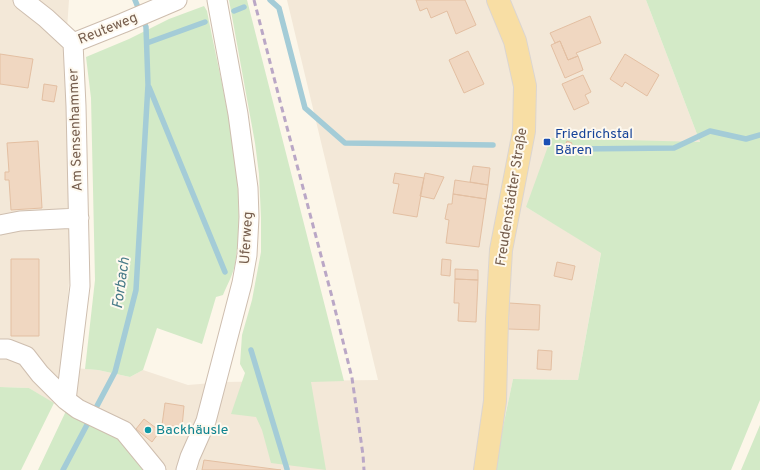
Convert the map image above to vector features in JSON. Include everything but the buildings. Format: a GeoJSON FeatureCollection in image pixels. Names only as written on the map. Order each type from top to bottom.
{"type":"FeatureCollection","features":[{"type":"Feature","properties":{"kind":"main road","name":"Freudenstädter Straße"},"geometry":{"type":"LineString","coordinates":[[485,470],[495,401],[497,319],[501,250],[524,131],[525,86],[515,41],[498,0]]}},
{"type":"Feature","properties":{"kind":"street","name":"Reuteweg"},"geometry":{"type":"LineString","coordinates":[[23,0],[46,18],[73,43],[177,0]]}},
{"type":"Feature","properties":{"kind":"street","name":"Uferweg"},"geometry":{"type":"LineString","coordinates":[[186,470],[190,457],[206,421],[242,283],[249,217],[248,188],[238,114],[217,0]]}},
{"type":"Feature","properties":{"kind":"street","name":"Am Sensenhammer"},"geometry":{"type":"LineString","coordinates":[[72,405],[80,286],[73,43]]}},
{"type":"Feature","properties":{"kind":"street"},"geometry":{"type":"LineString","coordinates":[[0,225],[20,220],[79,218]]}},
{"type":"Feature","properties":{"kind":"street"},"geometry":{"type":"LineString","coordinates":[[0,349],[8,349],[26,356],[40,374],[72,405],[124,431],[156,470]]}},
{"type":"Feature","properties":{"kind":"shaded area"},"geometry":{"type":"Polygon","coordinates":[[[0,0],[69,0],[65,58],[73,225],[63,367],[98,370],[130,377],[143,370],[188,385],[224,382],[378,380],[287,0],[646,0],[700,142],[526,207],[601,252],[578,380],[513,379],[494,470],[146,470],[66,411],[29,388],[0,387],[0,0]]]}},
{"type":"Feature","properties":{"kind":"green space"},"geometry":{"type":"Polygon","coordinates":[[[229,0],[247,0],[344,381],[311,382],[326,470],[271,463],[262,430],[256,417],[231,414],[245,373],[240,364],[242,335],[252,300],[261,252],[261,218],[259,174],[255,143],[229,0]]]}},
{"type":"Feature","properties":{"kind":"green space"},"geometry":{"type":"Polygon","coordinates":[[[646,0],[760,0],[760,400],[731,470],[494,470],[513,379],[578,380],[601,253],[526,207],[551,138],[700,142],[646,0]]]}},
{"type":"Feature","properties":{"kind":"green space"},"geometry":{"type":"Polygon","coordinates":[[[204,6],[207,11],[226,104],[236,170],[239,202],[238,234],[233,272],[223,295],[216,297],[202,344],[157,328],[143,370],[130,377],[98,370],[85,369],[95,280],[91,98],[86,57],[129,39],[169,19],[204,6]]]}},
{"type":"Feature","properties":{"kind":"green space"},"geometry":{"type":"Polygon","coordinates":[[[0,387],[29,388],[54,403],[21,470],[0,470],[0,387]]]}},
{"type":"Feature","properties":{"kind":"green space"},"geometry":{"type":"Polygon","coordinates":[[[66,411],[118,437],[146,470],[38,470],[66,411]]]}},
{"type":"Feature","properties":{"kind":"green space"},"geometry":{"type":"Polygon","coordinates":[[[760,425],[760,470],[741,470],[760,425]]]}},
{"type":"Feature","properties":{"kind":"waterway","name":"Forbach"},"geometry":{"type":"LineString","coordinates":[[63,470],[115,372],[136,290],[148,85],[146,27],[135,0]]}},
{"type":"Feature","properties":{"kind":"waterway"},"geometry":{"type":"LineString","coordinates":[[270,0],[279,8],[305,108],[345,143],[493,145]]}},
{"type":"Feature","properties":{"kind":"waterway"},"geometry":{"type":"LineString","coordinates":[[234,11],[244,7]]}},
{"type":"Feature","properties":{"kind":"waterway"},"geometry":{"type":"LineString","coordinates":[[147,43],[205,22]]}},
{"type":"Feature","properties":{"kind":"waterway","name":"Forbach"},"geometry":{"type":"LineString","coordinates":[[149,87],[225,272]]}},
{"type":"Feature","properties":{"kind":"waterway"},"geometry":{"type":"LineString","coordinates":[[575,149],[674,148],[710,131],[746,139],[760,135]]}},
{"type":"Feature","properties":{"kind":"waterway","name":"Forbach"},"geometry":{"type":"LineString","coordinates":[[251,350],[287,469]]}},
{"type":"Feature","properties":{"kind":"railway"},"geometry":{"type":"LineString","coordinates":[[254,0],[352,378],[364,470]]}},
{"type":"Feature","properties":{"kind":"place","name":"Friedrichstal Bären"},"geometry":{"type":"Point","coordinates":[547,142]}},
{"type":"Feature","properties":{"kind":"place","name":"Backhäusle"},"geometry":{"type":"Point","coordinates":[148,430]}}]}
